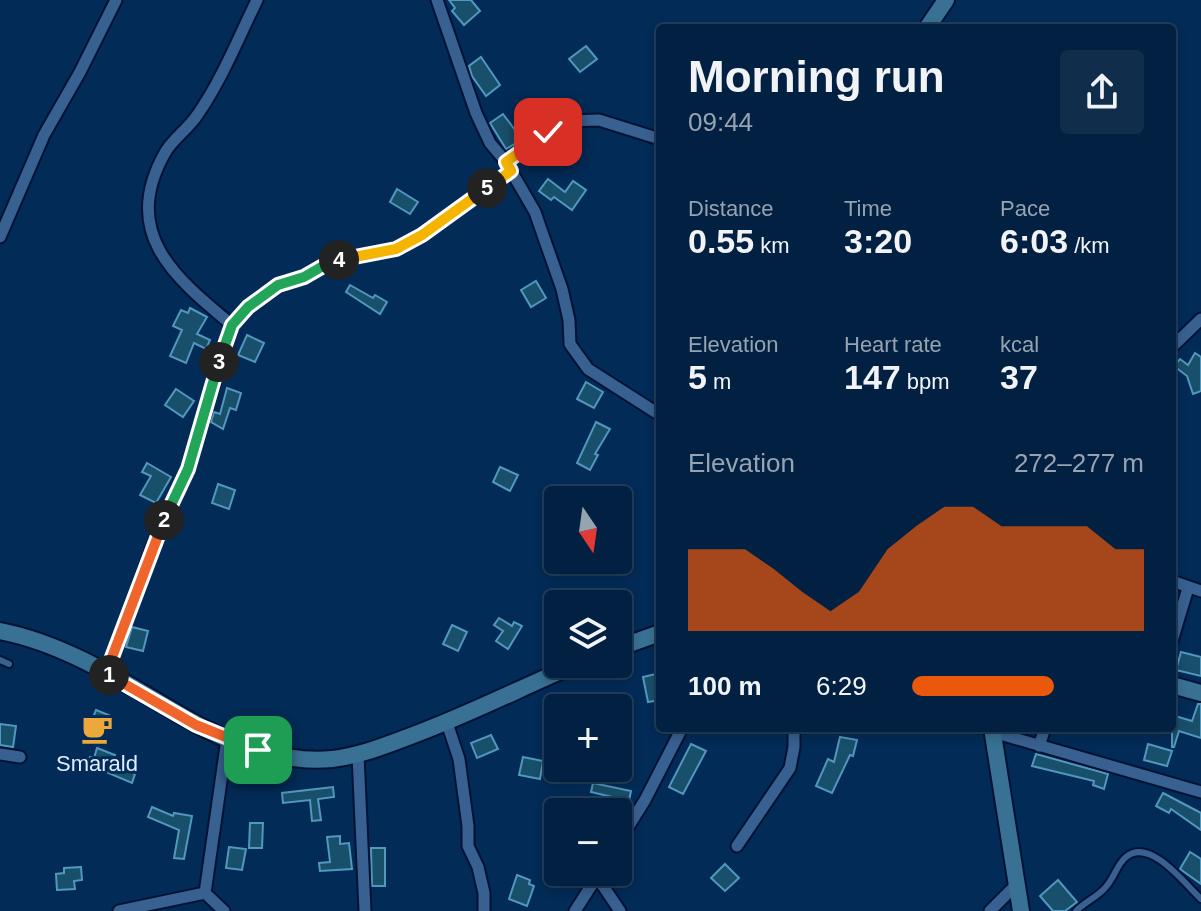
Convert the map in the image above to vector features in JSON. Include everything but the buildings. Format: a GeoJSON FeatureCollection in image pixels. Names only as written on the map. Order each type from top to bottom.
{"type":"FeatureCollection","features":[{"type":"Feature","properties":{"kind":"main road"},"geometry":{"type":"LineString","coordinates":[[930,24],[946,0]]}},
{"type":"Feature","properties":{"kind":"main road"},"geometry":{"type":"LineString","coordinates":[[0,631],[67,652],[196,725],[227,739],[258,750],[309,759],[358,755],[447,723],[546,678]]}},
{"type":"Feature","properties":{"kind":"main road"},"geometry":{"type":"LineString","coordinates":[[632,643],[656,634]]}},
{"type":"Feature","properties":{"kind":"main road"},"geometry":{"type":"LineString","coordinates":[[1176,686],[1201,693]]}},
{"type":"Feature","properties":{"kind":"main road"},"geometry":{"type":"LineString","coordinates":[[993,732],[1021,911]]}},
{"type":"Feature","properties":{"kind":"street"},"geometry":{"type":"LineString","coordinates":[[0,237],[44,135],[116,0]]}},
{"type":"Feature","properties":{"kind":"street"},"geometry":{"type":"LineString","coordinates":[[232,325],[184,283],[161,255],[151,232],[148,211],[156,175],[167,149],[199,112],[223,73],[257,0]]}},
{"type":"Feature","properties":{"kind":"street"},"geometry":{"type":"LineString","coordinates":[[437,0],[476,113],[490,143],[535,212],[554,264],[569,320],[570,344],[588,369],[656,412]]}},
{"type":"Feature","properties":{"kind":"street"},"geometry":{"type":"LineString","coordinates":[[106,673],[156,537],[188,469],[232,325],[248,307],[278,285],[304,277],[330,262],[396,249],[422,235],[566,121],[599,120],[656,138]]}},
{"type":"Feature","properties":{"kind":"street"},"geometry":{"type":"LineString","coordinates":[[1176,343],[1201,319]]}},
{"type":"Feature","properties":{"kind":"street"},"geometry":{"type":"LineString","coordinates":[[1176,583],[1201,591]]}},
{"type":"Feature","properties":{"kind":"street"},"geometry":{"type":"LineString","coordinates":[[1176,628],[1188,588]]}},
{"type":"Feature","properties":{"kind":"street"},"geometry":{"type":"LineString","coordinates":[[447,723],[459,759],[468,846],[478,867],[484,893],[484,911]]}},
{"type":"Feature","properties":{"kind":"street"},"geometry":{"type":"LineString","coordinates":[[632,821],[680,732]]}},
{"type":"Feature","properties":{"kind":"street"},"geometry":{"type":"LineString","coordinates":[[737,846],[790,768],[794,732]]}},
{"type":"Feature","properties":{"kind":"street"},"geometry":{"type":"LineString","coordinates":[[1001,732],[1039,746],[1201,792]]}},
{"type":"Feature","properties":{"kind":"street"},"geometry":{"type":"LineString","coordinates":[[1039,746],[1044,732]]}},
{"type":"Feature","properties":{"kind":"street"},"geometry":{"type":"LineString","coordinates":[[205,893],[227,739]]}},
{"type":"Feature","properties":{"kind":"street"},"geometry":{"type":"LineString","coordinates":[[0,754],[20,757]]}},
{"type":"Feature","properties":{"kind":"street"},"geometry":{"type":"LineString","coordinates":[[358,755],[365,911]]}},
{"type":"Feature","properties":{"kind":"street"},"geometry":{"type":"LineString","coordinates":[[990,911],[1016,885]]}},
{"type":"Feature","properties":{"kind":"street"},"geometry":{"type":"LineString","coordinates":[[575,911],[591,886]]}},
{"type":"Feature","properties":{"kind":"street"},"geometry":{"type":"LineString","coordinates":[[606,886],[620,911]]}},
{"type":"Feature","properties":{"kind":"street"},"geometry":{"type":"LineString","coordinates":[[119,911],[205,893]]}},
{"type":"Feature","properties":{"kind":"street"},"geometry":{"type":"LineString","coordinates":[[205,893],[224,911]]}},
{"type":"Feature","properties":{"kind":"lane"},"geometry":{"type":"LineString","coordinates":[[0,660],[9,664]]}},
{"type":"Feature","properties":{"kind":"lane"},"geometry":{"type":"LineString","coordinates":[[1076,911],[1106,887],[1124,858],[1133,852],[1145,851],[1156,855],[1201,899]]}},
{"type":"Feature","properties":{"kind":"place","name":"Smarald"},"geometry":{"type":"Point","coordinates":[97,729]}},
{"type":"Feature","properties":{"kind":"route"},"geometry":{"type":"LineString","coordinates":[[258,750],[196,725],[106,673],[156,537],[188,469],[232,325],[248,307],[278,285],[304,277],[330,262],[396,249],[422,235],[511,171],[506,162],[548,132]]}}]}
